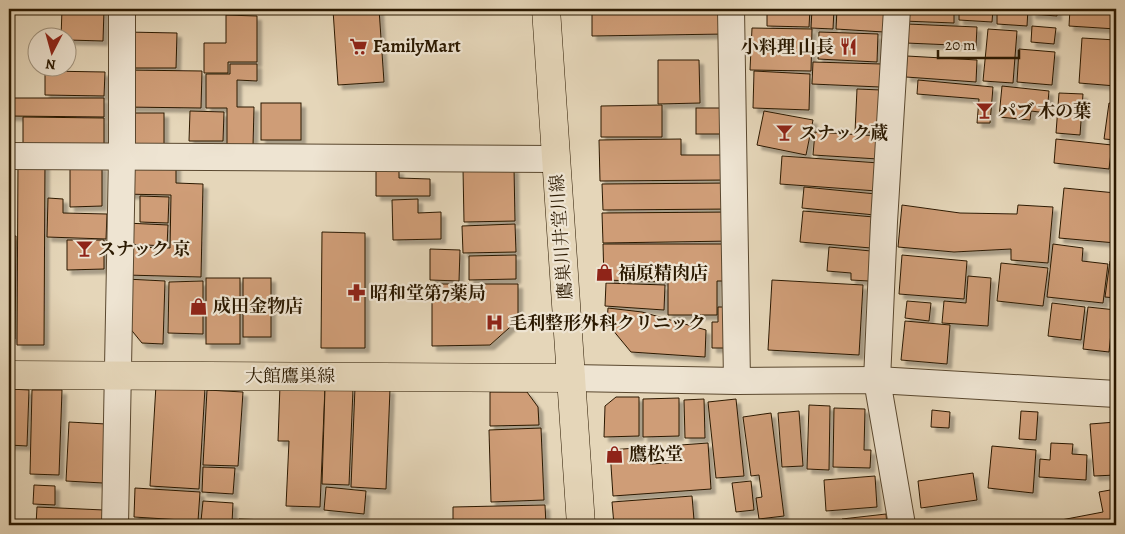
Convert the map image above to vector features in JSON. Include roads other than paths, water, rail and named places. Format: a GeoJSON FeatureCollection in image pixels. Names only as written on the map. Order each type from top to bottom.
{"type":"FeatureCollection","features":[{"type":"Feature","properties":{"kind":"main road","name":"鷹巣川井堂川線"},"geometry":{"type":"LineString","coordinates":[[546,9],[581,525]]}},
{"type":"Feature","properties":{"kind":"main road","name":"大館鷹巣線"},"geometry":{"type":"LineString","coordinates":[[9,375],[119,374],[571,378]]}},
{"type":"Feature","properties":{"kind":"street"},"geometry":{"type":"LineString","coordinates":[[115,525],[122,157],[122,9]]}},
{"type":"Feature","properties":{"kind":"street"},"geometry":{"type":"LineString","coordinates":[[731,9],[737,381]]}},
{"type":"Feature","properties":{"kind":"street"},"geometry":{"type":"LineString","coordinates":[[897,9],[884,212],[877,380],[902,525]]}},
{"type":"Feature","properties":{"kind":"street"},"geometry":{"type":"LineString","coordinates":[[9,156],[555,159]]}},
{"type":"Feature","properties":{"kind":"street"},"geometry":{"type":"LineString","coordinates":[[571,378],[737,381],[877,380],[1116,394]]}},
{"type":"Feature","properties":{"kind":"place","name":"FamilyMart"},"geometry":{"type":"Point","coordinates":[359,46]}},
{"type":"Feature","properties":{"kind":"place","name":"小料理 山長"},"geometry":{"type":"Point","coordinates":[848,47]}},
{"type":"Feature","properties":{"kind":"place","name":"パブ 木の葉"},"geometry":{"type":"Point","coordinates":[984,111]}},
{"type":"Feature","properties":{"kind":"place","name":"スナック蔵"},"geometry":{"type":"Point","coordinates":[785,133]}},
{"type":"Feature","properties":{"kind":"place","name":"スナック 京"},"geometry":{"type":"Point","coordinates":[84,249]}},
{"type":"Feature","properties":{"kind":"place","name":"福原精肉店"},"geometry":{"type":"Point","coordinates":[604,273]}},
{"type":"Feature","properties":{"kind":"place","name":"昭和堂第7薬局"},"geometry":{"type":"Point","coordinates":[356,293]}},
{"type":"Feature","properties":{"kind":"place","name":"成田金物店"},"geometry":{"type":"Point","coordinates":[199,306]}},
{"type":"Feature","properties":{"kind":"place","name":"毛利整形外科クリニック"},"geometry":{"type":"Point","coordinates":[495,323]}},
{"type":"Feature","properties":{"kind":"place","name":"鷹松堂"},"geometry":{"type":"Point","coordinates":[615,454]}}]}
